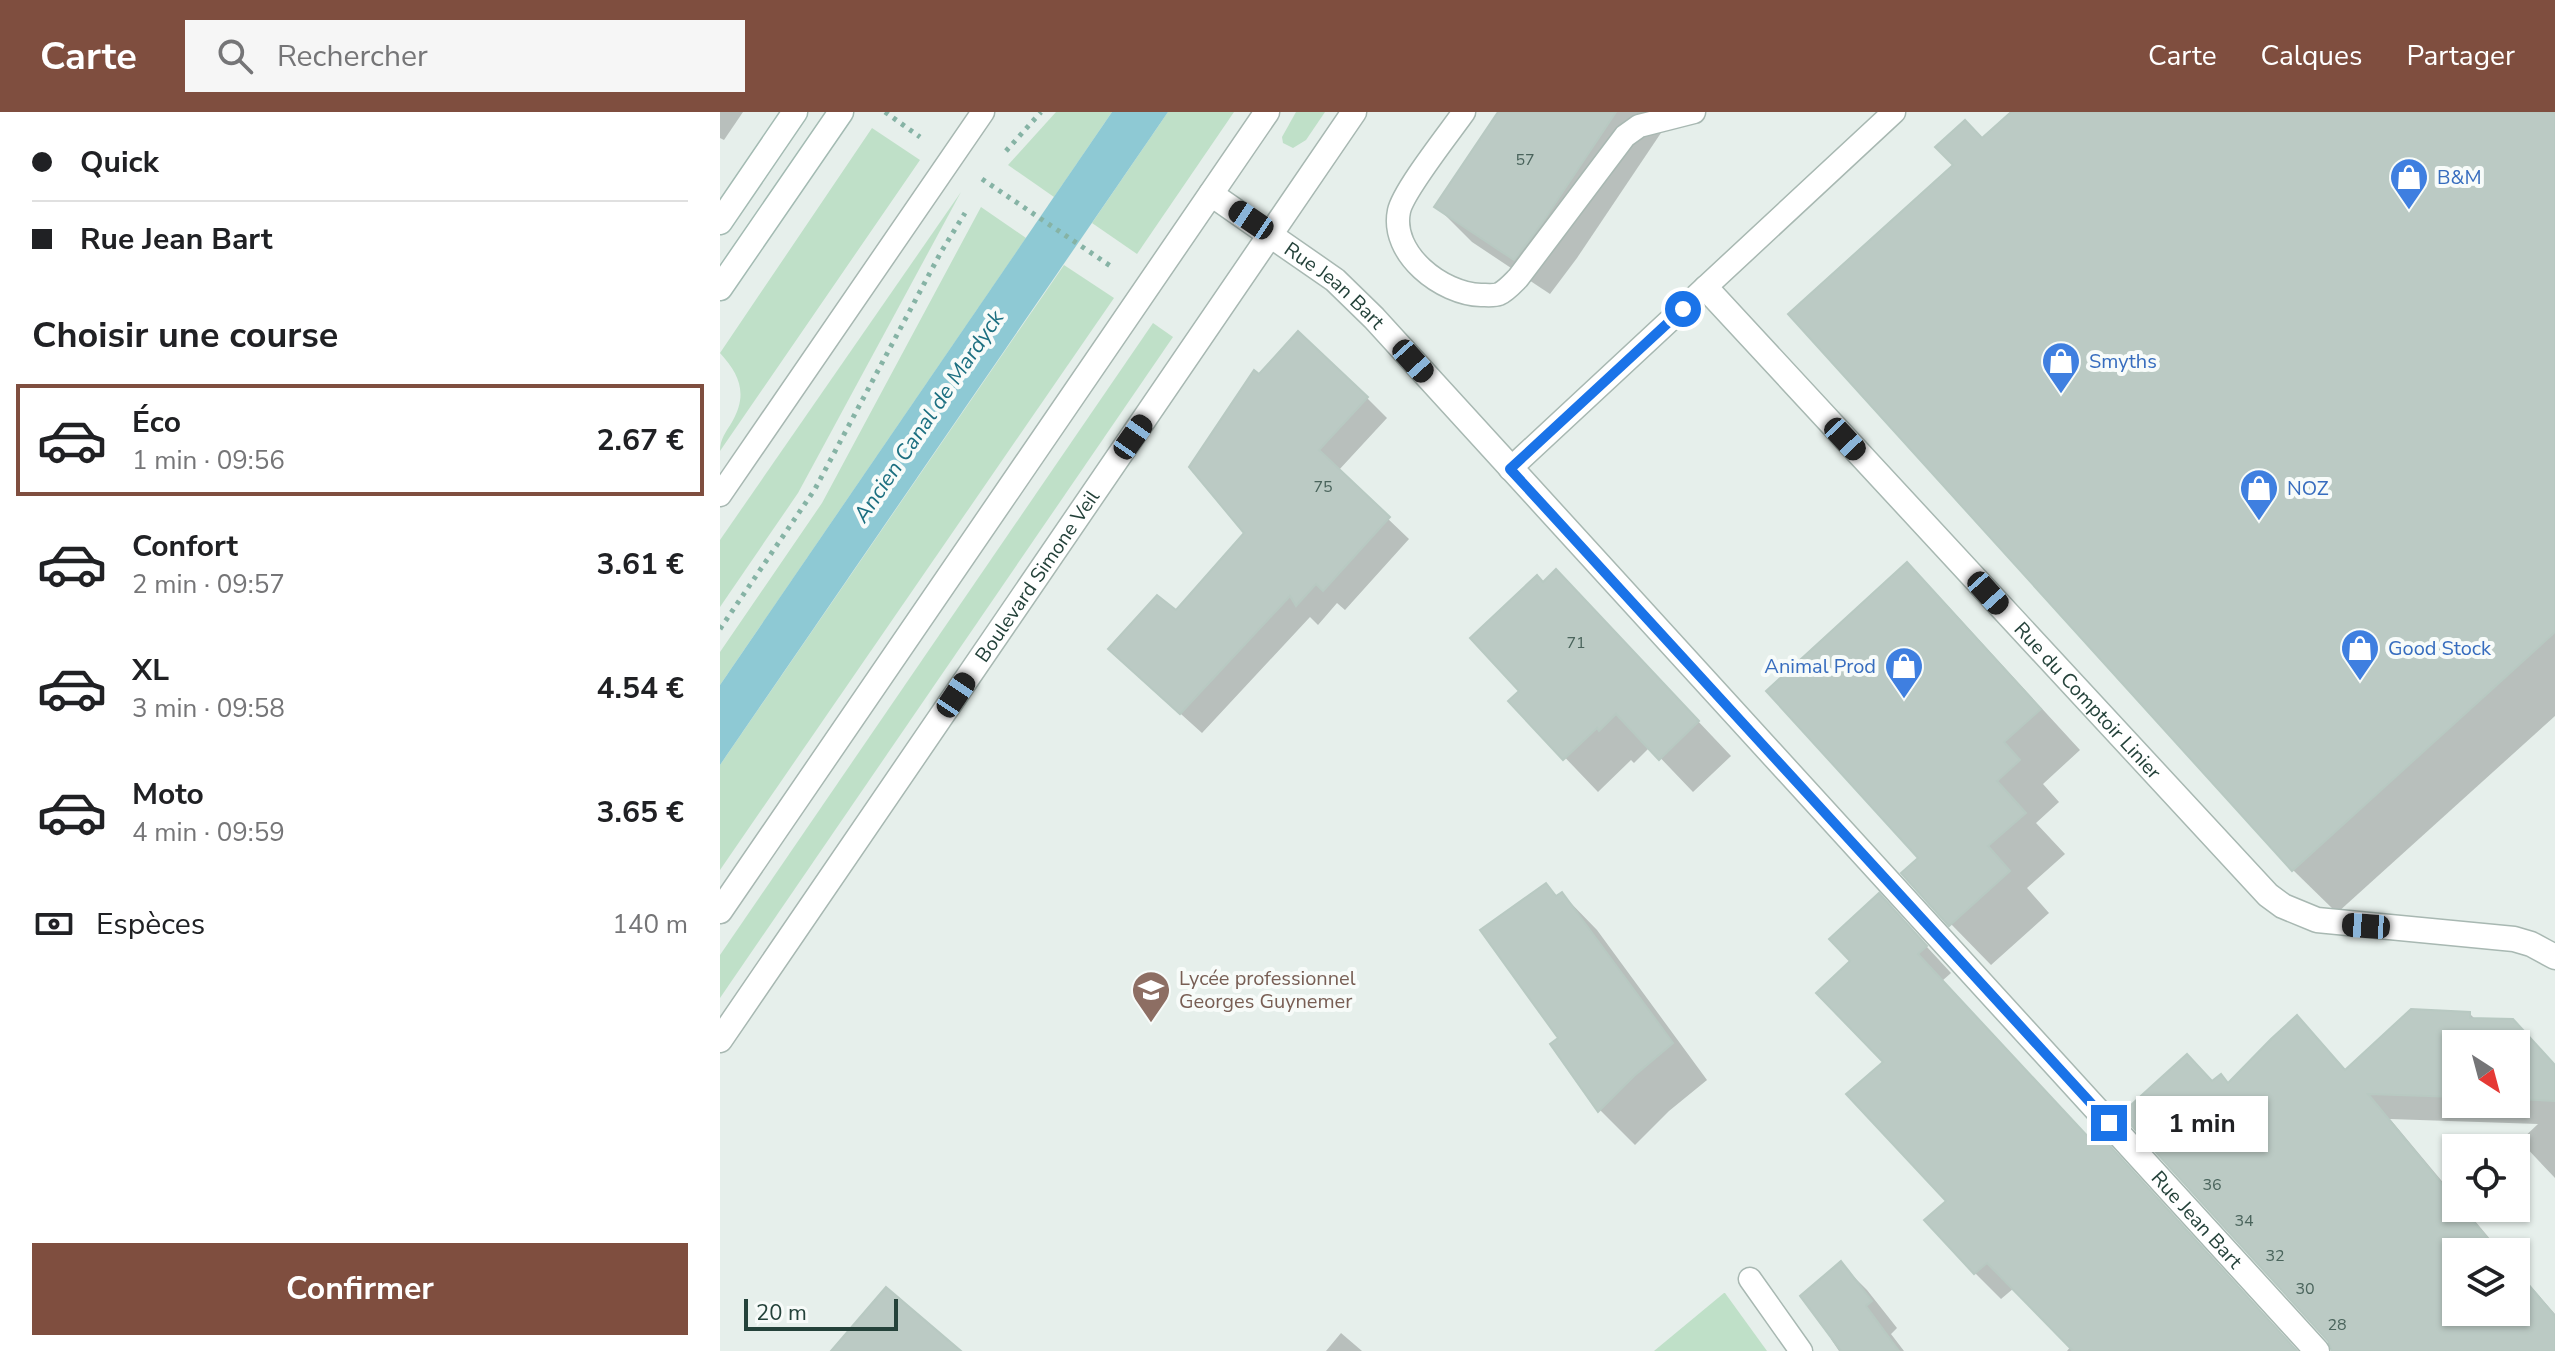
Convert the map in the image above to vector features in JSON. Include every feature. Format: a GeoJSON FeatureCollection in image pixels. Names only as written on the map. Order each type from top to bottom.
{"type":"FeatureCollection","features":[{"type":"Feature","properties":{"kind":"street"},"geometry":{"type":"LineString","coordinates":[[720,222],[795,112]]}},
{"type":"Feature","properties":{"kind":"street"},"geometry":{"type":"LineString","coordinates":[[720,288],[841,112]]}},
{"type":"Feature","properties":{"kind":"street"},"geometry":{"type":"LineString","coordinates":[[720,911],[1267,112]]}},
{"type":"Feature","properties":{"kind":"street","name":"Boulevard Simone Veil"},"geometry":{"type":"LineString","coordinates":[[720,1040],[1354,112]]}},
{"type":"Feature","properties":{"kind":"street","name":"Rue Jean Bart"},"geometry":{"type":"LineString","coordinates":[[1211,194],[1335,280],[1356,300],[2317,1351]]}},
{"type":"Feature","properties":{"kind":"street","name":"Rue du Comptoir Linier"},"geometry":{"type":"LineString","coordinates":[[1706,288],[2268,895],[2283,906],[2317,920],[2514,939],[2555,957]]}},
{"type":"Feature","properties":{"kind":"lane"},"geometry":{"type":"LineString","coordinates":[[720,495],[983,112]]}},
{"type":"Feature","properties":{"kind":"lane"},"geometry":{"type":"LineString","coordinates":[[1464,112],[1402,202],[1398,222],[1409,251],[1434,280],[1469,295],[1499,295],[1518,278],[1625,136],[1639,126],[1694,112]]}},
{"type":"Feature","properties":{"kind":"lane"},"geometry":{"type":"LineString","coordinates":[[1510,469],[1894,112]]}},
{"type":"Feature","properties":{"kind":"lane"},"geometry":{"type":"LineString","coordinates":[[1750,1279],[1801,1351]]}},
{"type":"Feature","properties":{"kind":"path"},"geometry":{"type":"LineString","coordinates":[[885,112],[923,139]]}},
{"type":"Feature","properties":{"kind":"path"},"geometry":{"type":"LineString","coordinates":[[999,162],[1041,112]]}},
{"type":"Feature","properties":{"kind":"path"},"geometry":{"type":"LineString","coordinates":[[978,192],[992,172]]}},
{"type":"Feature","properties":{"kind":"path"},"geometry":{"type":"LineString","coordinates":[[997,189],[1112,267]]}},
{"type":"Feature","properties":{"kind":"path"},"geometry":{"type":"LineString","coordinates":[[720,629],[815,489],[941,252],[971,203]]}},
{"type":"Feature","properties":{"kind":"green space"},"geometry":{"type":"Polygon","coordinates":[[[1056,112],[1112,112],[1054,197],[1008,165],[1056,112]]]}},
{"type":"Feature","properties":{"kind":"green space"},"geometry":{"type":"Polygon","coordinates":[[[1168,112],[1234,112],[1137,254],[1092,223],[1168,112]]]}},
{"type":"Feature","properties":{"kind":"green space"},"geometry":{"type":"Polygon","coordinates":[[[1296,112],[1325,112],[1306,140],[1293,148],[1283,143],[1282,137],[1296,112]]]}},
{"type":"Feature","properties":{"kind":"green space"},"geometry":{"type":"Polygon","coordinates":[[[872,128],[920,160],[720,451],[722,439],[737,412],[741,394],[733,369],[720,353],[872,128]]]}},
{"type":"Feature","properties":{"kind":"green space"},"geometry":{"type":"Polygon","coordinates":[[[961,192],[798,493],[720,607],[720,540],[961,192]]]}},
{"type":"Feature","properties":{"kind":"green space"},"geometry":{"type":"Polygon","coordinates":[[[981,207],[1026,238],[720,685],[720,652],[822,503],[981,207]]]}},
{"type":"Feature","properties":{"kind":"green space"},"geometry":{"type":"Polygon","coordinates":[[[1064,265],[1114,298],[720,870],[720,765],[1064,265]]]}},
{"type":"Feature","properties":{"kind":"green space"},"geometry":{"type":"Polygon","coordinates":[[[1153,323],[1173,337],[720,998],[720,955],[1153,323]]]}},
{"type":"Feature","properties":{"kind":"green space"},"geometry":{"type":"Polygon","coordinates":[[[1724,1293],[1767,1351],[1654,1351],[1724,1293]]]}},
{"type":"Feature","properties":{"kind":"water","name":"Ancien Canal de Mardyck"},"geometry":{"type":"Polygon","coordinates":[[[1112,112],[1168,112],[720,765],[720,685],[1112,112]]]}},
{"type":"Feature","properties":{"kind":"building"},"geometry":{"type":"Polygon","coordinates":[[[1498,112],[1616,112],[1514,260],[1434,207],[1498,112]]]}},
{"type":"Feature","properties":{"kind":"building"},"geometry":{"type":"Polygon","coordinates":[[[2011,112],[2555,112],[2555,632],[2292,871],[1788,314],[1953,165],[1935,147],[1965,120],[1982,138],[2011,112]]]}},
{"type":"Feature","properties":{"kind":"building"},"geometry":{"type":"Polygon","coordinates":[[[1298,331],[1368,397],[1319,450],[1390,517],[1323,591],[1316,584],[1296,606],[1290,596],[1180,714],[1108,649],[1157,595],[1176,610],[1244,533],[1189,467],[1254,370],[1259,374],[1298,331]]]}},
{"type":"Feature","properties":{"kind":"building","name":"Animal Prod"},"geometry":{"type":"Polygon","coordinates":[[[1907,562],[2041,709],[2004,742],[2020,760],[1997,781],[2026,813],[1988,846],[2010,871],[1949,926],[1901,873],[1918,858],[1766,691],[1907,562]]]}},
{"type":"Feature","properties":{"kind":"building"},"geometry":{"type":"Polygon","coordinates":[[[1556,569],[1699,721],[1659,760],[1616,714],[1563,760],[1508,701],[1519,691],[1470,638],[1537,575],[1543,582],[1556,569]]]}},
{"type":"Feature","properties":{"kind":"building"},"geometry":{"type":"Polygon","coordinates":[[[1546,883],[1556,896],[1562,892],[1673,1043],[1598,1112],[1550,1044],[1558,1038],[1480,930],[1546,883]]]}},
{"type":"Feature","properties":{"kind":"building"},"geometry":{"type":"Polygon","coordinates":[[[1879,893],[1927,946],[1918,954],[2092,1141],[2099,1134],[2297,1351],[2073,1351],[1987,1263],[1974,1274],[1924,1220],[1946,1201],[1846,1094],[1883,1062],[1816,993],[1850,961],[1829,939],[1879,893]]]}},
{"type":"Feature","properties":{"kind":"building"},"geometry":{"type":"Polygon","coordinates":[[[2411,1009],[2470,1012],[2470,1018],[2513,1019],[2523,1030],[2442,1030],[2442,1097],[2368,1094],[2442,1184],[2442,1222],[2474,1222],[2487,1238],[2442,1238],[2442,1326],[2530,1326],[2530,1287],[2555,1316],[2555,1351],[2332,1351],[2328,1341],[2121,1114],[2187,1054],[2212,1081],[2221,1074],[2228,1083],[2297,1015],[2345,1070],[2411,1009]]]}},
{"type":"Feature","properties":{"kind":"building"},"geometry":{"type":"Polygon","coordinates":[[[2530,1038],[2555,1065],[2555,1101],[2530,1100],[2530,1038]]]}},
{"type":"Feature","properties":{"kind":"building"},"geometry":{"type":"Polygon","coordinates":[[[1841,1261],[1872,1301],[1866,1306],[1899,1351],[1841,1351],[1800,1296],[1841,1261]]]}},
{"type":"Feature","properties":{"kind":"building"},"geometry":{"type":"Polygon","coordinates":[[[886,1287],[961,1351],[831,1351],[886,1287]]]}},
{"type":"Feature","properties":{"kind":"place","name":"B&M"},"geometry":{"type":"Point","coordinates":[2409,211]}},
{"type":"Feature","properties":{"kind":"place","name":"Smyths"},"geometry":{"type":"Point","coordinates":[2061,395]}},
{"type":"Feature","properties":{"kind":"place","name":"NOZ"},"geometry":{"type":"Point","coordinates":[2259,522]}},
{"type":"Feature","properties":{"kind":"place","name":"Good Stock"},"geometry":{"type":"Point","coordinates":[2360,682]}},
{"type":"Feature","properties":{"kind":"place","name":"Animal Prod"},"geometry":{"type":"Point","coordinates":[1904,700]}},
{"type":"Feature","properties":{"kind":"place","name":"Lycée professionnel Georges Guynemer"},"geometry":{"type":"Point","coordinates":[1151,1024]}},
{"type":"Feature","properties":{"kind":"route"},"geometry":{"type":"LineString","coordinates":[[1683,309],[1510,469],[2109,1123]]}}]}
